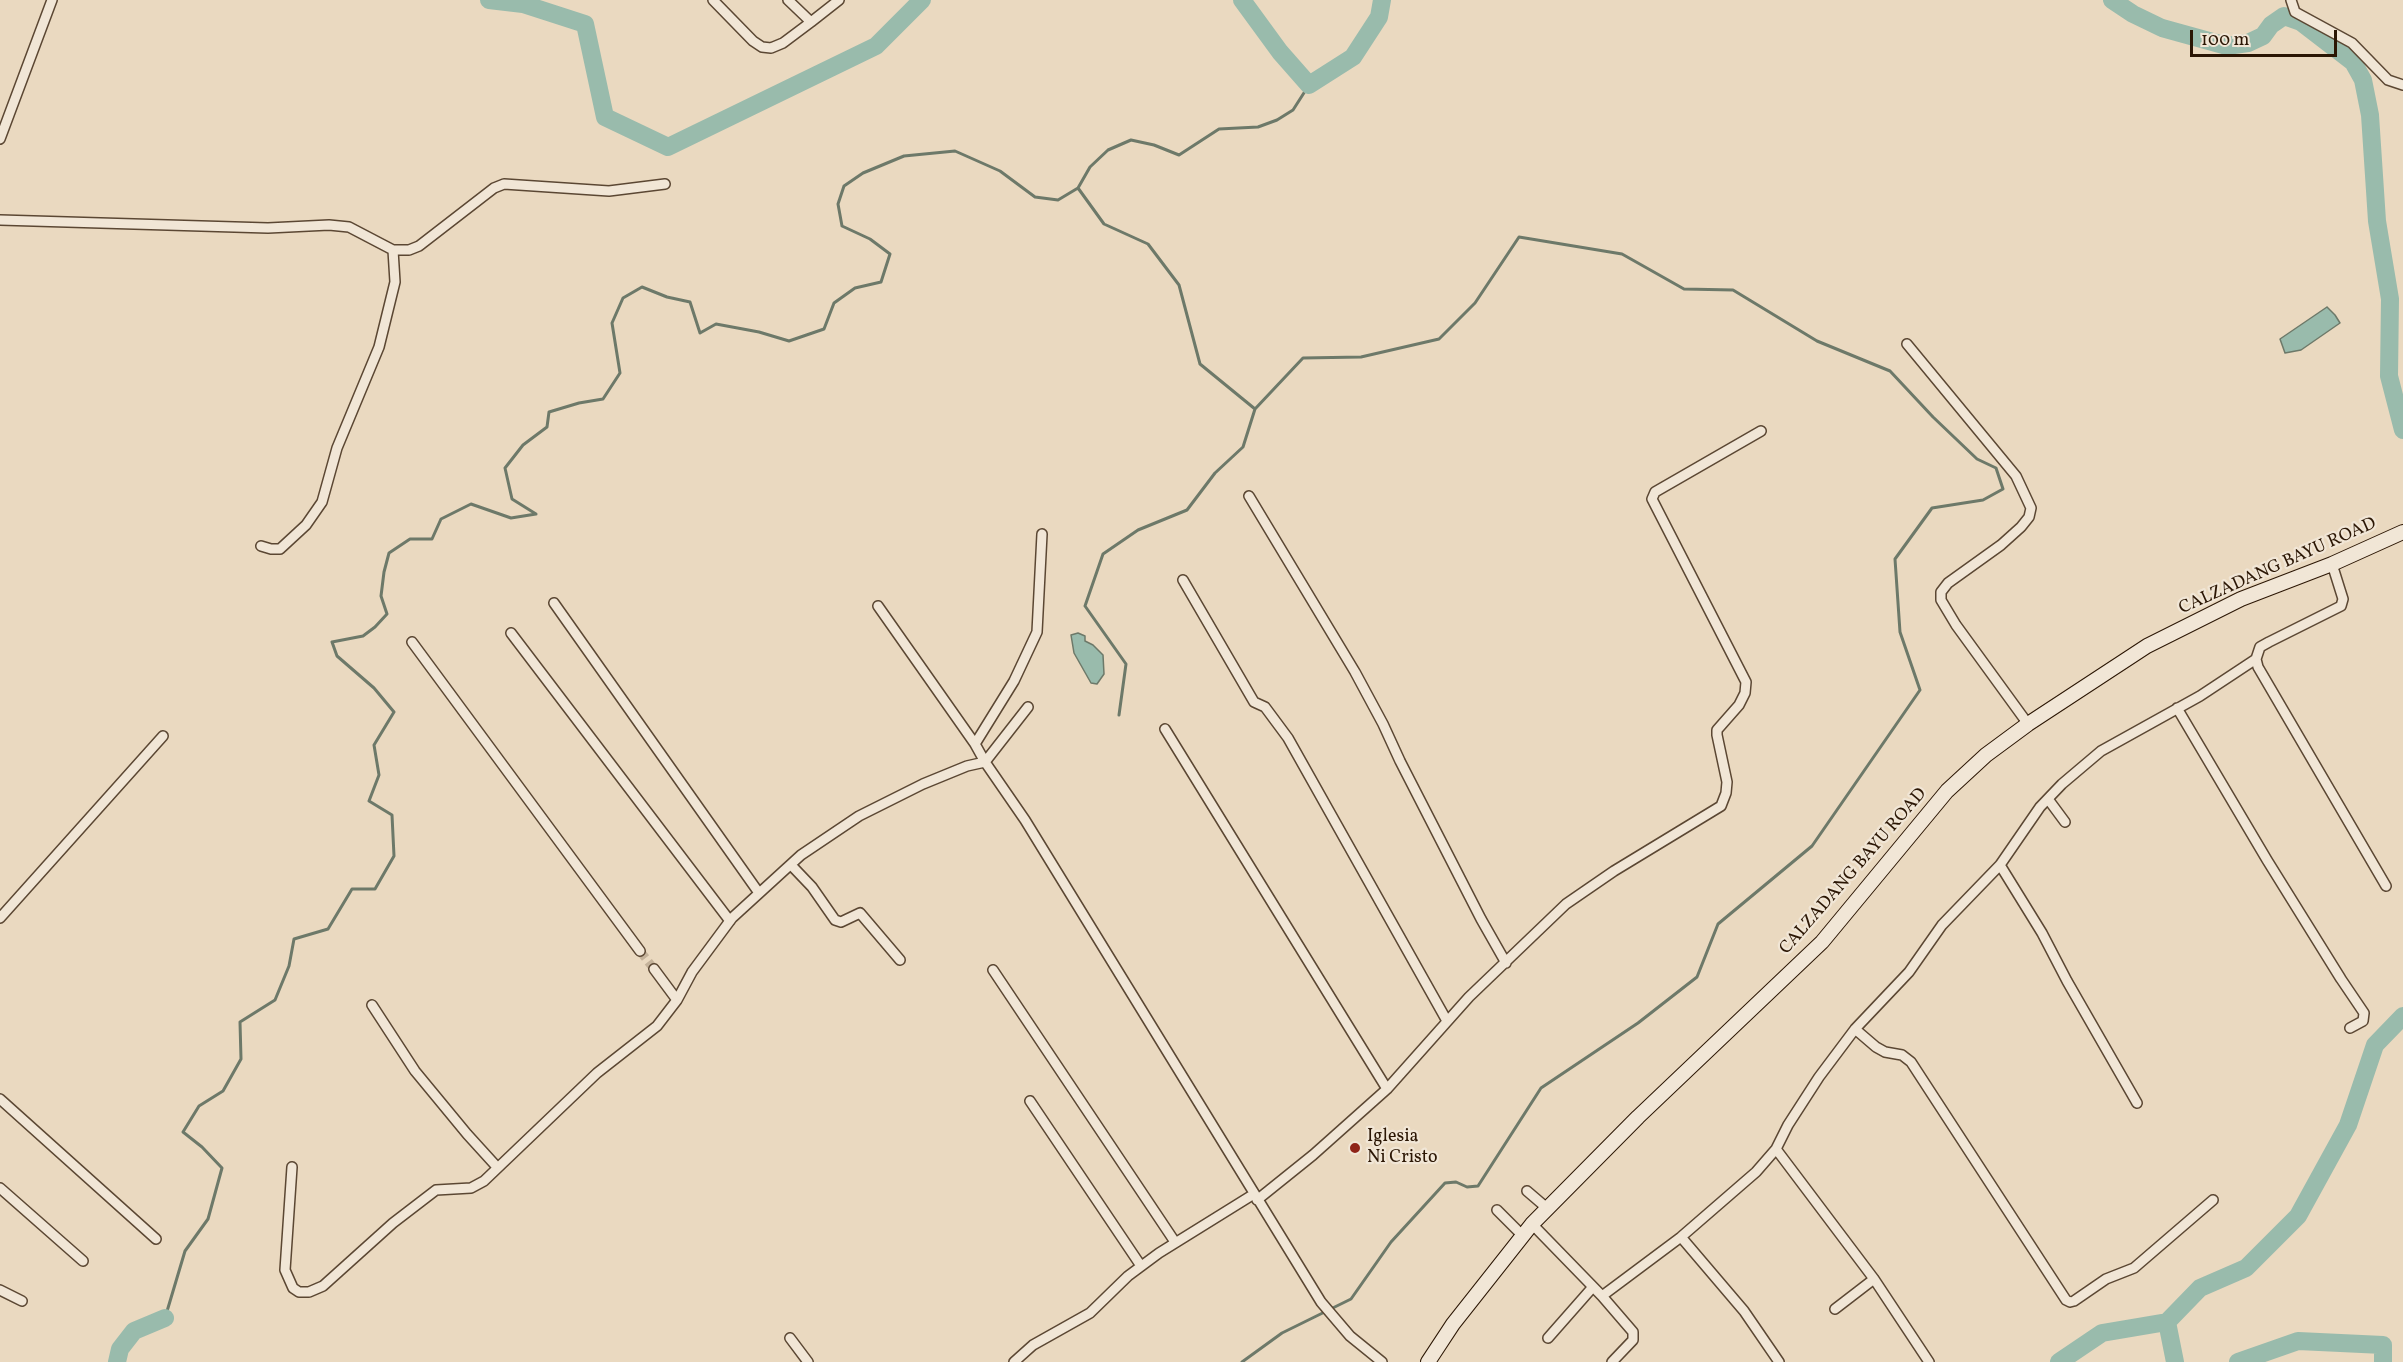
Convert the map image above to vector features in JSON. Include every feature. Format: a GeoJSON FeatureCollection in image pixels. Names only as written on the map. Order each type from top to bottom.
{"type":"FeatureCollection","features":[{"type":"Feature","properties":{"kind":"street"},"geometry":{"type":"LineString","coordinates":[[0,139],[52,0]]}},
{"type":"Feature","properties":{"kind":"street"},"geometry":{"type":"LineString","coordinates":[[713,0],[753,41],[771,48],[783,43],[838,0]]}},
{"type":"Feature","properties":{"kind":"street"},"geometry":{"type":"LineString","coordinates":[[788,0],[811,22]]}},
{"type":"Feature","properties":{"kind":"street"},"geometry":{"type":"LineString","coordinates":[[2291,0],[2295,12],[2352,43],[2388,80],[2403,85]]}},
{"type":"Feature","properties":{"kind":"street"},"geometry":{"type":"LineString","coordinates":[[0,220],[268,228],[329,225],[349,227],[393,250],[409,250],[419,246],[494,188],[504,184],[609,191],[665,184]]}},
{"type":"Feature","properties":{"kind":"street"},"geometry":{"type":"LineString","coordinates":[[261,546],[280,549],[306,525],[322,502],[337,448],[379,347],[395,282],[393,250]]}},
{"type":"Feature","properties":{"kind":"street"},"geometry":{"type":"LineString","coordinates":[[1907,344],[2016,476],[2031,508],[2029,517],[2014,533],[1948,583],[1941,592],[1941,600],[1970,644],[2028,724]]}},
{"type":"Feature","properties":{"kind":"street"},"geometry":{"type":"LineString","coordinates":[[1014,1362],[1033,1345],[1090,1313],[1113,1289],[1175,1242],[1255,1197],[1313,1155],[1387,1089],[1468,997],[1566,904],[1614,870],[1721,806],[1727,782],[1717,735],[1718,730],[1739,705],[1745,693],[1746,682],[1652,499],[1655,492],[1761,431]]}},
{"type":"Feature","properties":{"kind":"street"},"geometry":{"type":"LineString","coordinates":[[1249,496],[1361,683],[1506,963]]}},
{"type":"Feature","properties":{"kind":"street","name":"CALZADANG BAYU ROAD"},"geometry":{"type":"LineString","coordinates":[[1428,1362],[1453,1324],[1532,1224],[1638,1117],[1822,942],[1947,790],[1986,755],[2028,724],[2148,646],[2241,599],[2332,564],[2403,532]]}},
{"type":"Feature","properties":{"kind":"street"},"geometry":{"type":"LineString","coordinates":[[975,744],[1014,681],[1037,632],[1042,534]]}},
{"type":"Feature","properties":{"kind":"street"},"geometry":{"type":"LineString","coordinates":[[2332,564],[2343,599],[2341,606],[2260,647],[2256,659],[2258,667],[2386,886]]}},
{"type":"Feature","properties":{"kind":"street"},"geometry":{"type":"LineString","coordinates":[[1183,580],[1254,702],[1265,707],[1288,738],[1447,1021]]}},
{"type":"Feature","properties":{"kind":"street"},"geometry":{"type":"LineString","coordinates":[[554,603],[759,893]]}},
{"type":"Feature","properties":{"kind":"street"},"geometry":{"type":"LineString","coordinates":[[878,606],[975,744],[1025,820],[1321,1302],[1350,1336],[1382,1362]]}},
{"type":"Feature","properties":{"kind":"street"},"geometry":{"type":"LineString","coordinates":[[511,633],[730,921]]}},
{"type":"Feature","properties":{"kind":"street"},"geometry":{"type":"LineString","coordinates":[[412,642],[640,951]]}},
{"type":"Feature","properties":{"kind":"street"},"geometry":{"type":"LineString","coordinates":[[1602,1296],[1681,1237],[1747,1182],[1776,1149],[1788,1125],[1819,1077],[1855,1029],[1909,972],[1942,925],[2000,865],[2062,784],[2101,751],[2200,696],[2256,659]]}},
{"type":"Feature","properties":{"kind":"street"},"geometry":{"type":"LineString","coordinates":[[292,1167],[285,1270],[293,1288],[299,1292],[309,1292],[323,1286],[393,1223],[436,1190],[471,1188],[483,1181],[597,1073],[657,1026],[677,1000],[692,972],[730,921],[811,847],[859,816],[923,784],[967,766],[985,762],[1028,707]]}},
{"type":"Feature","properties":{"kind":"street"},"geometry":{"type":"LineString","coordinates":[[2177,708],[2267,860],[2340,979],[2364,1013],[2363,1020],[2350,1028]]}},
{"type":"Feature","properties":{"kind":"street"},"geometry":{"type":"LineString","coordinates":[[1165,729],[1387,1089]]}},
{"type":"Feature","properties":{"kind":"street"},"geometry":{"type":"LineString","coordinates":[[0,918],[163,736]]}},
{"type":"Feature","properties":{"kind":"street"},"geometry":{"type":"LineString","coordinates":[[2048,800],[2065,822]]}},
{"type":"Feature","properties":{"kind":"street"},"geometry":{"type":"LineString","coordinates":[[791,865],[812,887],[835,920],[841,922],[861,912],[900,960]]}},
{"type":"Feature","properties":{"kind":"street"},"geometry":{"type":"LineString","coordinates":[[2000,865],[2043,933],[2067,981],[2136,1103]]}},
{"type":"Feature","properties":{"kind":"street"},"geometry":{"type":"LineString","coordinates":[[654,969],[677,1000]]}},
{"type":"Feature","properties":{"kind":"street"},"geometry":{"type":"LineString","coordinates":[[993,970],[1175,1242]]}},
{"type":"Feature","properties":{"kind":"street"},"geometry":{"type":"LineString","coordinates":[[372,1005],[415,1071],[467,1134],[498,1167]]}},
{"type":"Feature","properties":{"kind":"street"},"geometry":{"type":"LineString","coordinates":[[1855,1029],[1876,1047],[1885,1052],[1902,1055],[1916,1068],[2066,1300],[2070,1302],[2106,1279],[2134,1268],[2212,1200]]}},
{"type":"Feature","properties":{"kind":"street"},"geometry":{"type":"LineString","coordinates":[[0,1099],[156,1239]]}},
{"type":"Feature","properties":{"kind":"street"},"geometry":{"type":"LineString","coordinates":[[1030,1101],[1141,1266]]}},
{"type":"Feature","properties":{"kind":"street"},"geometry":{"type":"LineString","coordinates":[[1776,1149],[1874,1279],[1929,1362]]}},
{"type":"Feature","properties":{"kind":"street"},"geometry":{"type":"LineString","coordinates":[[0,1188],[83,1261]]}},
{"type":"Feature","properties":{"kind":"street"},"geometry":{"type":"LineString","coordinates":[[1527,1191],[1548,1209]]}},
{"type":"Feature","properties":{"kind":"street"},"geometry":{"type":"LineString","coordinates":[[1497,1210],[1523,1236]]}},
{"type":"Feature","properties":{"kind":"street"},"geometry":{"type":"LineString","coordinates":[[1532,1224],[1602,1296],[1633,1332],[1633,1340],[1612,1362]]}},
{"type":"Feature","properties":{"kind":"street"},"geometry":{"type":"LineString","coordinates":[[1681,1237],[1744,1311],[1779,1362]]}},
{"type":"Feature","properties":{"kind":"street"},"geometry":{"type":"LineString","coordinates":[[1834,1310],[1874,1279]]}},
{"type":"Feature","properties":{"kind":"street"},"geometry":{"type":"LineString","coordinates":[[1548,1338],[1592,1288]]}},
{"type":"Feature","properties":{"kind":"street"},"geometry":{"type":"LineString","coordinates":[[0,1290],[22,1301]]}},
{"type":"Feature","properties":{"kind":"street"},"geometry":{"type":"LineString","coordinates":[[789,1338],[808,1362]]}},
{"type":"Feature","properties":{"kind":"shaded area"},"geometry":{"type":"Polygon","coordinates":[[[2327,307],[2340,323],[2301,350],[2285,353],[2280,339],[2327,307]]]}},
{"type":"Feature","properties":{"kind":"shaded area"},"geometry":{"type":"Polygon","coordinates":[[[1078,633],[1085,636],[1085,641],[1103,655],[1104,674],[1097,684],[1091,683],[1074,653],[1071,635],[1078,633]]]}},
{"type":"Feature","properties":{"kind":"waterway"},"geometry":{"type":"LineString","coordinates":[[489,0],[523,4],[585,24],[605,117],[668,147],[876,46],[922,0]]}},
{"type":"Feature","properties":{"kind":"waterway"},"geometry":{"type":"LineString","coordinates":[[1242,0],[1280,52],[1309,85],[1353,57],[1379,17],[1382,0]]}},
{"type":"Feature","properties":{"kind":"waterway"},"geometry":{"type":"LineString","coordinates":[[2112,0],[2133,14],[2162,28],[2227,46],[2248,43],[2263,36],[2271,25],[2284,16],[2301,22],[2353,62],[2363,80],[2370,115],[2377,221],[2390,299],[2389,376],[2403,430]]}},
{"type":"Feature","properties":{"kind":"waterway"},"geometry":{"type":"LineString","coordinates":[[165,1318],[185,1251],[208,1219],[222,1168],[202,1147],[183,1132],[199,1106],[223,1091],[241,1059],[240,1022],[275,1000],[289,966],[294,939],[328,929],[352,889],[375,889],[394,856],[392,815],[369,801],[379,775],[374,745],[394,712],[374,688],[337,656],[332,642],[363,636],[387,614],[381,596],[389,553],[410,539],[432,539],[441,519],[471,504],[511,518],[536,514],[512,499],[505,468],[523,445],[547,427],[549,412],[603,399],[620,373],[612,323],[623,298],[642,287],[667,297],[690,302],[700,333],[716,324],[759,332],[789,341],[824,329],[834,303],[855,288],[881,282],[890,254],[870,239],[842,226],[838,204],[844,186],[863,173],[904,156],[955,151],[1000,171],[1035,197],[1058,200],[1078,188],[1090,167],[1108,150],[1131,140],[1154,145],[1179,155],[1219,129],[1258,127],[1277,120],[1293,110],[1309,85]]}},
{"type":"Feature","properties":{"kind":"waterway"},"geometry":{"type":"LineString","coordinates":[[1078,188],[1104,224],[1148,244],[1179,285],[1200,364],[1255,409],[1303,358],[1361,357],[1439,339],[1475,303],[1519,237],[1622,254],[1684,289],[1733,290],[1817,341],[1890,371],[1977,459],[1996,468],[2003,489],[1983,500],[1932,508],[1895,559],[1900,632],[1920,690],[1812,846],[1718,924],[1697,977],[1638,1023],[1541,1088],[1478,1186],[1467,1187],[1456,1182],[1445,1183],[1391,1242],[1351,1299],[1282,1333],[1242,1362]]}},
{"type":"Feature","properties":{"kind":"waterway"},"geometry":{"type":"LineString","coordinates":[[1119,715],[1126,664],[1085,606],[1103,554],[1138,530],[1187,510],[1215,473],[1243,447],[1255,409]]}},
{"type":"Feature","properties":{"kind":"waterway"},"geometry":{"type":"LineString","coordinates":[[2175,1362],[2167,1322],[2200,1288],[2246,1268],[2298,1216],[2348,1125],[2375,1045],[2403,1016]]}},
{"type":"Feature","properties":{"kind":"waterway"},"geometry":{"type":"LineString","coordinates":[[117,1362],[120,1349],[134,1331],[165,1318]]}},
{"type":"Feature","properties":{"kind":"waterway"},"geometry":{"type":"LineString","coordinates":[[2059,1362],[2102,1333],[2167,1322]]}},
{"type":"Feature","properties":{"kind":"waterway"},"geometry":{"type":"LineString","coordinates":[[2238,1362],[2298,1341],[2383,1345],[2383,1362]]}},
{"type":"Feature","properties":{"kind":"tunnel"},"geometry":{"type":"LineString","coordinates":[[640,951],[654,969]]}},
{"type":"Feature","properties":{"kind":"place","name":"Iglesia Ni Cristo"},"geometry":{"type":"Point","coordinates":[1355,1148]}}]}
